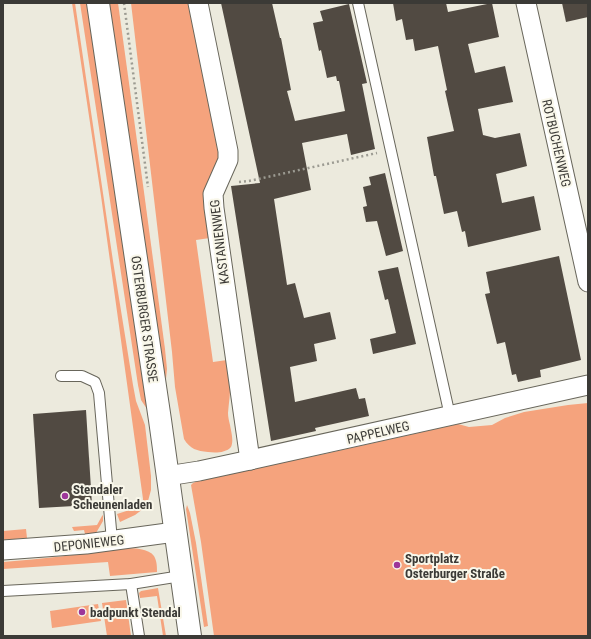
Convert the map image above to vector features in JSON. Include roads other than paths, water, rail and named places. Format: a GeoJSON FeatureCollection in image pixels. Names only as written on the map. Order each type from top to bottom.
{"type":"FeatureCollection","features":[{"type":"Feature","properties":{"kind":"street","name":"OSTERBURGER STRASSE"},"geometry":{"type":"LineString","coordinates":[[98,3],[159,412],[190,636]]}},
{"type":"Feature","properties":{"kind":"street","name":"KASTANIENWEG"},"geometry":{"type":"LineString","coordinates":[[198,3],[228,151],[228,160],[213,194],[250,460]]}},
{"type":"Feature","properties":{"kind":"street","name":"ROTBUCHENWEG"},"geometry":{"type":"LineString","coordinates":[[526,3],[588,282]]}},
{"type":"Feature","properties":{"kind":"street","name":"PAPPELWEG"},"geometry":{"type":"LineString","coordinates":[[167,476],[250,460],[588,385]]}},
{"type":"Feature","properties":{"kind":"street","name":"DEPONIEWEG"},"geometry":{"type":"LineString","coordinates":[[3,550],[34,549],[112,541],[175,532]]}},
{"type":"Feature","properties":{"kind":"lane"},"geometry":{"type":"LineString","coordinates":[[358,3],[450,416]]}},
{"type":"Feature","properties":{"kind":"lane"},"geometry":{"type":"LineString","coordinates":[[61,376],[82,376],[95,382],[99,392],[112,541]]}},
{"type":"Feature","properties":{"kind":"lane"},"geometry":{"type":"LineString","coordinates":[[3,591],[131,584],[181,576]]}},
{"type":"Feature","properties":{"kind":"lane"},"geometry":{"type":"LineString","coordinates":[[131,584],[139,636]]}},
{"type":"Feature","properties":{"kind":"place","name":"Stendaler Scheunenladen"},"geometry":{"type":"Point","coordinates":[65,496]}},
{"type":"Feature","properties":{"kind":"place","name":"Sportplatz Osterburger Straße"},"geometry":{"type":"Point","coordinates":[397,565]}},
{"type":"Feature","properties":{"kind":"place","name":"badpunkt Stendal"},"geometry":{"type":"Point","coordinates":[82,612]}}]}
